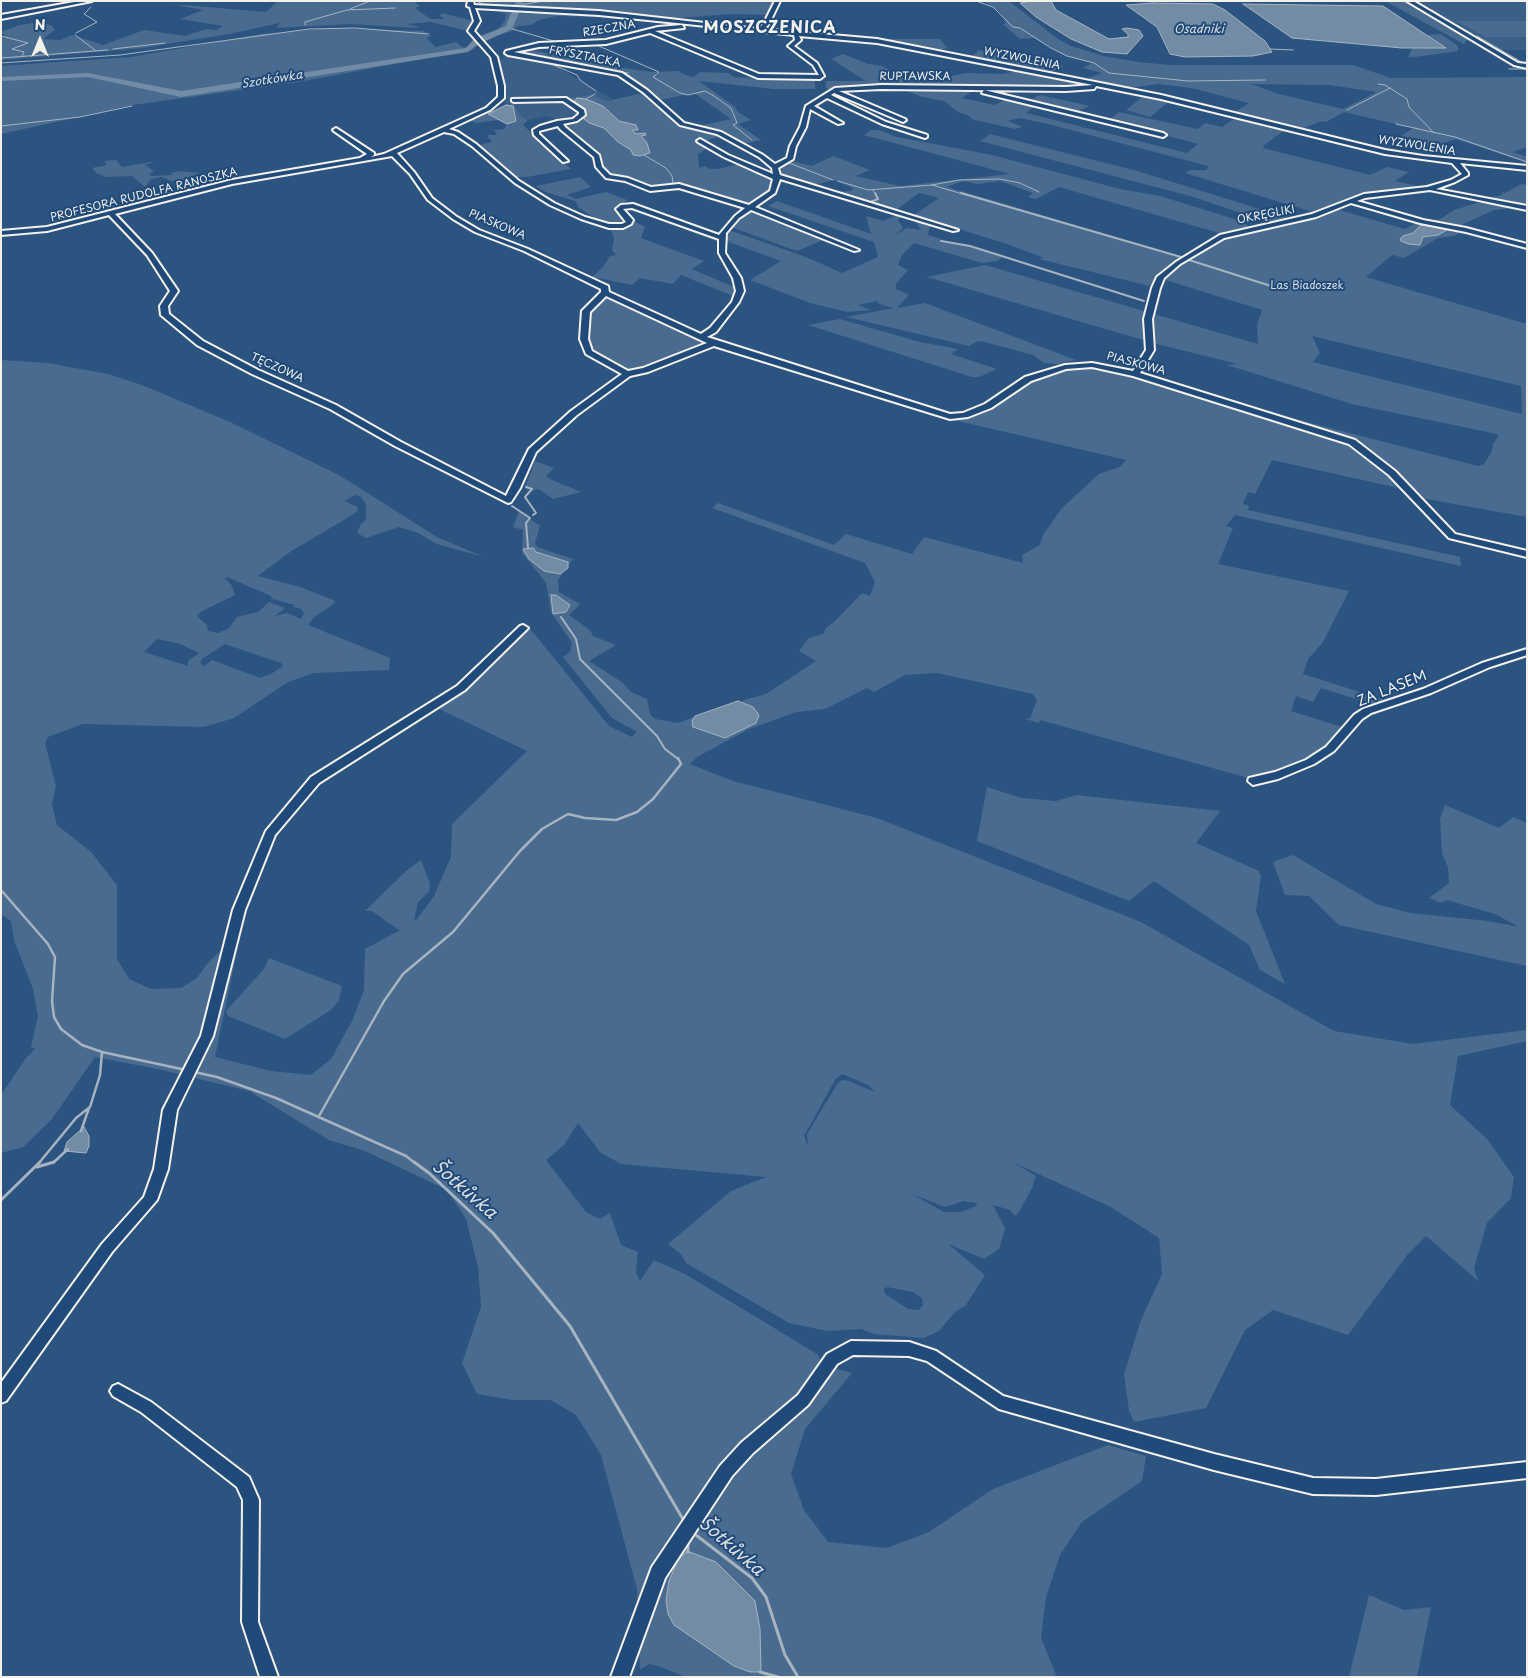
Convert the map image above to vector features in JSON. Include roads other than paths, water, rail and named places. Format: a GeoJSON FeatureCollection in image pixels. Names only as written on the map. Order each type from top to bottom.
{"type":"FeatureCollection","features":[{"type":"Feature","properties":{"kind":"street"},"geometry":{"type":"LineString","coordinates":[[1,17],[90,1]]}},
{"type":"Feature","properties":{"kind":"street"},"geometry":{"type":"LineString","coordinates":[[759,31],[766,24],[778,1]]}},
{"type":"Feature","properties":{"kind":"street"},"geometry":{"type":"LineString","coordinates":[[1409,1],[1516,64],[1527,66]]}},
{"type":"Feature","properties":{"kind":"street","name":"WYZWOLENIA"},"geometry":{"type":"LineString","coordinates":[[471,7],[604,14],[884,42],[1160,96],[1380,151],[1455,162],[1527,168]]}},
{"type":"Feature","properties":{"kind":"street","name":"PROFESORA RUDOLFA RANOSZKA"},"geometry":{"type":"LineString","coordinates":[[1,233],[47,229],[210,187],[374,159],[394,154],[445,130],[488,109],[499,101],[502,91],[494,57],[471,31],[477,21],[471,7]]}},
{"type":"Feature","properties":{"kind":"street","name":"RZECZNA"},"geometry":{"type":"LineString","coordinates":[[494,57],[539,44],[606,42],[650,31],[698,24]]}},
{"type":"Feature","properties":{"kind":"street"},"geometry":{"type":"LineString","coordinates":[[650,31],[758,76],[820,77],[822,75],[815,64],[791,46],[798,40],[796,34]]}},
{"type":"Feature","properties":{"kind":"street","name":"FRYSZTACKA"},"geometry":{"type":"LineString","coordinates":[[508,52],[620,74],[645,91],[682,124],[718,133],[762,156],[775,167]]}},
{"type":"Feature","properties":{"kind":"street","name":"RUPTAWSKA"},"geometry":{"type":"LineString","coordinates":[[809,106],[828,93],[872,87],[1066,89],[1095,87],[1100,84]]}},
{"type":"Feature","properties":{"kind":"street"},"geometry":{"type":"LineString","coordinates":[[971,87],[974,90],[1163,135]]}},
{"type":"Feature","properties":{"kind":"street"},"geometry":{"type":"LineString","coordinates":[[828,93],[846,95],[903,120]]}},
{"type":"Feature","properties":{"kind":"street"},"geometry":{"type":"LineString","coordinates":[[828,93],[884,123],[925,136]]}},
{"type":"Feature","properties":{"kind":"street"},"geometry":{"type":"LineString","coordinates":[[514,100],[564,98],[582,111],[578,118],[536,130],[536,134],[565,161]]}},
{"type":"Feature","properties":{"kind":"street"},"geometry":{"type":"LineString","coordinates":[[701,337],[713,330],[735,302],[740,291],[737,278],[722,253],[722,238],[728,226],[773,192],[777,177],[775,167],[790,160],[792,146],[803,127],[809,106],[840,123]]}},
{"type":"Feature","properties":{"kind":"street"},"geometry":{"type":"LineString","coordinates":[[559,122],[560,126],[597,156],[598,167],[608,177],[624,179],[650,189],[682,187],[751,208],[856,250]]}},
{"type":"Feature","properties":{"kind":"street","name":"PROFESORA RUDOLFA RANOSZKA"},"geometry":{"type":"LineString","coordinates":[[290,173],[287,171],[372,155],[336,130]]}},
{"type":"Feature","properties":{"kind":"street"},"geometry":{"type":"LineString","coordinates":[[445,130],[463,138],[516,182],[552,204],[599,224],[619,226],[630,222],[620,212],[619,208],[633,206],[722,238]]}},
{"type":"Feature","properties":{"kind":"street"},"geometry":{"type":"LineString","coordinates":[[700,141],[726,156],[777,177],[955,230]]}},
{"type":"Feature","properties":{"kind":"street","name":"PIASKOWA"},"geometry":{"type":"LineString","coordinates":[[394,154],[412,173],[430,199],[455,218],[477,231],[526,250],[602,286],[606,289],[605,293],[714,343],[888,399],[952,417],[965,415],[988,406],[1028,380],[1065,368],[1092,365],[1135,374],[1352,442],[1392,473],[1452,536],[1468,542],[1527,554]]}},
{"type":"Feature","properties":{"kind":"street","name":"OKRĘGLIKI"},"geometry":{"type":"LineString","coordinates":[[1135,374],[1150,350],[1148,319],[1156,288],[1168,270],[1222,236],[1293,222],[1371,195],[1430,188],[1465,176],[1464,170],[1455,162]]}},
{"type":"Feature","properties":{"kind":"street"},"geometry":{"type":"LineString","coordinates":[[1430,188],[1436,191],[1527,208]]}},
{"type":"Feature","properties":{"kind":"street"},"geometry":{"type":"LineString","coordinates":[[1350,201],[1413,220],[1484,234],[1527,246]]}},
{"type":"Feature","properties":{"kind":"street","name":"TĘCZOWA"},"geometry":{"type":"LineString","coordinates":[[110,212],[150,254],[174,291],[164,306],[165,315],[200,343],[255,372],[342,411],[398,444],[508,500],[516,488],[529,456],[535,447],[568,417],[627,374]]}},
{"type":"Feature","properties":{"kind":"street"},"geometry":{"type":"LineString","coordinates":[[605,293],[586,311],[584,339],[589,352],[627,374],[645,370],[714,343]]}},
{"type":"Feature","properties":{"kind":"street"},"geometry":{"type":"LineString","coordinates":[[1,1396],[107,1248],[150,1200],[162,1169],[170,1110],[213,1019],[239,910],[270,834],[315,780],[460,688],[523,628]]}},
{"type":"Feature","properties":{"kind":"street","name":"ZA LASEM"},"geometry":{"type":"LineString","coordinates":[[1253,781],[1278,775],[1310,762],[1330,749],[1358,717],[1367,711],[1427,691],[1500,660],[1527,652]]}},
{"type":"Feature","properties":{"kind":"street"},"geometry":{"type":"LineString","coordinates":[[620,1677],[658,1573],[702,1505],[726,1471],[747,1448],[802,1400],[832,1359],[851,1348],[909,1349],[931,1356],[998,1402],[1214,1462],[1313,1486],[1376,1487],[1527,1470]]}},
{"type":"Feature","properties":{"kind":"street"},"geometry":{"type":"LineString","coordinates":[[118,1391],[146,1407],[243,1482],[251,1500],[250,1622],[269,1677]]}},
{"type":"Feature","properties":{"kind":"water"},"geometry":{"type":"Polygon","coordinates":[[[1051,1],[1056,10],[1109,39],[1128,37],[1128,34],[1122,29],[1127,28],[1139,30],[1143,36],[1127,54],[1102,52],[1071,39],[1036,17],[1020,3],[1051,1]]]}},
{"type":"Feature","properties":{"kind":"water","name":"Osadniki"},"geometry":{"type":"Polygon","coordinates":[[[1153,3],[1213,4],[1225,10],[1265,41],[1272,52],[1253,56],[1185,57],[1170,54],[1157,27],[1126,5],[1153,3]]]}},
{"type":"Feature","properties":{"kind":"water"},"geometry":{"type":"Polygon","coordinates":[[[1243,4],[1383,6],[1446,48],[1402,48],[1292,38],[1243,4]]]}},
{"type":"Feature","properties":{"kind":"water"},"geometry":{"type":"Polygon","coordinates":[[[577,98],[586,99],[603,106],[619,121],[636,125],[638,130],[632,130],[636,134],[645,133],[646,135],[641,136],[647,143],[650,153],[640,156],[633,155],[631,150],[618,142],[604,128],[589,123],[584,119],[586,111],[574,102],[577,98]]]}},
{"type":"Feature","properties":{"kind":"water"},"geometry":{"type":"Polygon","coordinates":[[[506,105],[513,106],[516,121],[507,124],[488,114],[506,105]]]}},
{"type":"Feature","properties":{"kind":"water"},"geometry":{"type":"Polygon","coordinates":[[[1421,225],[1447,230],[1438,235],[1423,237],[1420,245],[1401,241],[1400,239],[1403,236],[1413,233],[1421,225]]]}},
{"type":"Feature","properties":{"kind":"water"},"geometry":{"type":"Polygon","coordinates":[[[533,548],[536,552],[568,562],[568,568],[560,574],[544,571],[529,559],[523,549],[533,548]]]}},
{"type":"Feature","properties":{"kind":"water"},"geometry":{"type":"Polygon","coordinates":[[[551,595],[556,595],[570,605],[566,612],[553,614],[551,595]]]}},
{"type":"Feature","properties":{"kind":"water"},"geometry":{"type":"Polygon","coordinates":[[[738,701],[753,707],[759,715],[756,723],[725,738],[693,727],[692,721],[695,716],[738,701]]]}},
{"type":"Feature","properties":{"kind":"water"},"geometry":{"type":"Polygon","coordinates":[[[84,1127],[89,1136],[89,1146],[86,1153],[64,1151],[67,1142],[84,1127]]]}},
{"type":"Feature","properties":{"kind":"water"},"geometry":{"type":"Polygon","coordinates":[[[687,1551],[716,1562],[755,1601],[760,1629],[761,1672],[750,1672],[734,1666],[674,1625],[668,1614],[666,1600],[669,1581],[678,1560],[687,1551]]]}},
{"type":"Feature","properties":{"kind":"waterway"},"geometry":{"type":"LineString","coordinates":[[350,9],[370,1]]}},
{"type":"Feature","properties":{"kind":"waterway"},"geometry":{"type":"LineString","coordinates":[[476,1],[488,6]]}},
{"type":"Feature","properties":{"kind":"waterway","name":"Szotkówka"},"geometry":{"type":"LineString","coordinates":[[1,79],[88,75],[181,94],[468,50],[476,42],[509,27],[520,1]]}},
{"type":"Feature","properties":{"kind":"waterway"},"geometry":{"type":"LineString","coordinates":[[519,5],[544,1]]}},
{"type":"Feature","properties":{"kind":"waterway"},"geometry":{"type":"LineString","coordinates":[[976,1],[993,7],[1013,27],[1020,28],[1051,48],[1067,56],[1094,63],[1109,73],[1188,81],[1265,80]]}},
{"type":"Feature","properties":{"kind":"waterway"},"geometry":{"type":"LineString","coordinates":[[1419,3],[1428,8]]}},
{"type":"Feature","properties":{"kind":"waterway"},"geometry":{"type":"LineString","coordinates":[[76,33],[97,22],[84,14],[91,7]]}},
{"type":"Feature","properties":{"kind":"waterway"},"geometry":{"type":"LineString","coordinates":[[305,25],[305,22],[347,10],[395,8]]}},
{"type":"Feature","properties":{"kind":"waterway"},"geometry":{"type":"LineString","coordinates":[[1432,10],[1446,19]]}},
{"type":"Feature","properties":{"kind":"waterway"},"geometry":{"type":"LineString","coordinates":[[1449,21],[1472,34]]}},
{"type":"Feature","properties":{"kind":"waterway"},"geometry":{"type":"LineString","coordinates":[[1,63],[120,55],[309,29],[355,28],[429,34]]}},
{"type":"Feature","properties":{"kind":"waterway"},"geometry":{"type":"LineString","coordinates":[[509,28],[557,42]]}},
{"type":"Feature","properties":{"kind":"waterway"},"geometry":{"type":"LineString","coordinates":[[75,35],[95,50]]}},
{"type":"Feature","properties":{"kind":"waterway"},"geometry":{"type":"LineString","coordinates":[[1,36],[28,43],[12,49],[24,52],[22,56]]}},
{"type":"Feature","properties":{"kind":"waterway"},"geometry":{"type":"LineString","coordinates":[[1477,36],[1525,64]]}},
{"type":"Feature","properties":{"kind":"waterway"},"geometry":{"type":"LineString","coordinates":[[113,49],[165,43]]}},
{"type":"Feature","properties":{"kind":"waterway"},"geometry":{"type":"LineString","coordinates":[[594,44],[659,72],[657,74]]}},
{"type":"Feature","properties":{"kind":"waterway"},"geometry":{"type":"LineString","coordinates":[[1270,49],[1293,50]]}},
{"type":"Feature","properties":{"kind":"waterway"},"geometry":{"type":"LineString","coordinates":[[1,58],[108,50]]}},
{"type":"Feature","properties":{"kind":"waterway"},"geometry":{"type":"LineString","coordinates":[[544,61],[577,75],[580,80],[596,91]]}},
{"type":"Feature","properties":{"kind":"waterway"},"geometry":{"type":"LineString","coordinates":[[602,69],[628,73]]}},
{"type":"Feature","properties":{"kind":"waterway"},"geometry":{"type":"LineString","coordinates":[[1509,69],[1527,69]]}},
{"type":"Feature","properties":{"kind":"waterway"},"geometry":{"type":"LineString","coordinates":[[656,75],[653,77],[680,93],[688,95],[705,91],[714,96],[731,108],[737,123],[733,125],[752,140]]}},
{"type":"Feature","properties":{"kind":"waterway"},"geometry":{"type":"LineString","coordinates":[[1378,84],[1390,88]]}},
{"type":"Feature","properties":{"kind":"waterway"},"geometry":{"type":"LineString","coordinates":[[1347,110],[1390,88]]}},
{"type":"Feature","properties":{"kind":"waterway"},"geometry":{"type":"LineString","coordinates":[[1390,88],[1407,99],[1409,107],[1433,132]]}},
{"type":"Feature","properties":{"kind":"waterway"},"geometry":{"type":"LineString","coordinates":[[586,99],[595,94]]}},
{"type":"Feature","properties":{"kind":"waterway"},"geometry":{"type":"LineString","coordinates":[[1,126],[80,117],[132,106]]}},
{"type":"Feature","properties":{"kind":"waterway"},"geometry":{"type":"LineString","coordinates":[[1396,124],[1433,132]]}},
{"type":"Feature","properties":{"kind":"waterway"},"geometry":{"type":"LineString","coordinates":[[1433,132],[1455,137],[1527,162]]}},
{"type":"Feature","properties":{"kind":"waterway"},"geometry":{"type":"LineString","coordinates":[[644,155],[666,168],[672,176],[673,184]]}},
{"type":"Feature","properties":{"kind":"waterway"},"geometry":{"type":"LineString","coordinates":[[789,163],[833,180]]}},
{"type":"Feature","properties":{"kind":"waterway"},"geometry":{"type":"LineString","coordinates":[[932,185],[959,180],[1000,179],[1020,183],[1039,192]]}},
{"type":"Feature","properties":{"kind":"waterway"},"geometry":{"type":"LineString","coordinates":[[838,181],[868,190],[932,185]]}},
{"type":"Feature","properties":{"kind":"waterway"},"geometry":{"type":"LineString","coordinates":[[932,185],[966,195]]}},
{"type":"Feature","properties":{"kind":"waterway"},"geometry":{"type":"LineString","coordinates":[[873,190],[876,195]]}},
{"type":"Feature","properties":{"kind":"waterway"},"geometry":{"type":"LineString","coordinates":[[961,193],[1181,257]]}},
{"type":"Feature","properties":{"kind":"waterway"},"geometry":{"type":"LineString","coordinates":[[868,203],[878,199],[876,195]]}},
{"type":"Feature","properties":{"kind":"waterway"},"geometry":{"type":"LineString","coordinates":[[941,241],[970,246],[1144,301]]}},
{"type":"Feature","properties":{"kind":"waterway"},"geometry":{"type":"LineString","coordinates":[[1189,260],[1271,286]]}},
{"type":"Feature","properties":{"kind":"waterway"},"geometry":{"type":"LineString","coordinates":[[526,487],[532,489],[525,497],[536,513],[533,515]]}},
{"type":"Feature","properties":{"kind":"waterway"},"geometry":{"type":"LineString","coordinates":[[512,506],[530,518],[526,523],[528,548]]}},
{"type":"Feature","properties":{"kind":"waterway"},"geometry":{"type":"LineString","coordinates":[[561,617],[576,639],[580,659],[657,736],[665,749],[678,759]]}},
{"type":"Feature","properties":{"kind":"waterway"},"geometry":{"type":"LineString","coordinates":[[319,1116],[384,1001],[403,974],[453,932],[520,851],[542,829],[568,814],[585,818],[616,820],[637,812],[653,799],[681,764],[678,758]]}},
{"type":"Feature","properties":{"kind":"waterway","name":"Šotkůvka"},"geometry":{"type":"LineString","coordinates":[[1,890],[48,944],[55,957],[52,1001],[54,1017],[61,1029],[82,1045],[102,1052]]}},
{"type":"Feature","properties":{"kind":"waterway"},"geometry":{"type":"LineString","coordinates":[[39,1163],[76,1118],[90,1107],[100,1075],[102,1052]]}},
{"type":"Feature","properties":{"kind":"waterway","name":"Šotkůvka"},"geometry":{"type":"LineString","coordinates":[[102,1052],[186,1070]]}},
{"type":"Feature","properties":{"kind":"waterway","name":"Šotkůvka"},"geometry":{"type":"LineString","coordinates":[[194,1072],[217,1077],[276,1098],[406,1156],[415,1163]]}},
{"type":"Feature","properties":{"kind":"waterway"},"geometry":{"type":"LineString","coordinates":[[81,1131],[89,1108]]}},
{"type":"Feature","properties":{"kind":"waterway"},"geometry":{"type":"LineString","coordinates":[[53,1163],[68,1149]]}},
{"type":"Feature","properties":{"kind":"waterway"},"geometry":{"type":"LineString","coordinates":[[37,1167],[54,1162]]}},
{"type":"Feature","properties":{"kind":"waterway","name":"Šotkůvka"},"geometry":{"type":"LineString","coordinates":[[414,1162],[429,1173],[493,1233],[570,1326],[684,1521]]}},
{"type":"Feature","properties":{"kind":"waterway"},"geometry":{"type":"LineString","coordinates":[[1,1200],[39,1163]]}},
{"type":"Feature","properties":{"kind":"waterway","name":"Šotkůvka"},"geometry":{"type":"LineString","coordinates":[[692,1532],[752,1578],[766,1597],[785,1655],[798,1677]]}},
{"type":"Feature","properties":{"kind":"waterway"},"geometry":{"type":"LineString","coordinates":[[688,1540],[688,1552]]}},
{"type":"Feature","properties":{"kind":"waterway"},"geometry":{"type":"LineString","coordinates":[[760,1672],[778,1677]]}},
{"type":"Feature","properties":{"kind":"district","name":"MOSZCZENICA"},"geometry":{"type":"Point","coordinates":[770,29]}},
{"type":"Feature","properties":{"kind":"park label","name":"Las Biadoszek"},"geometry":{"type":"Point","coordinates":[1307,286]}}]}
